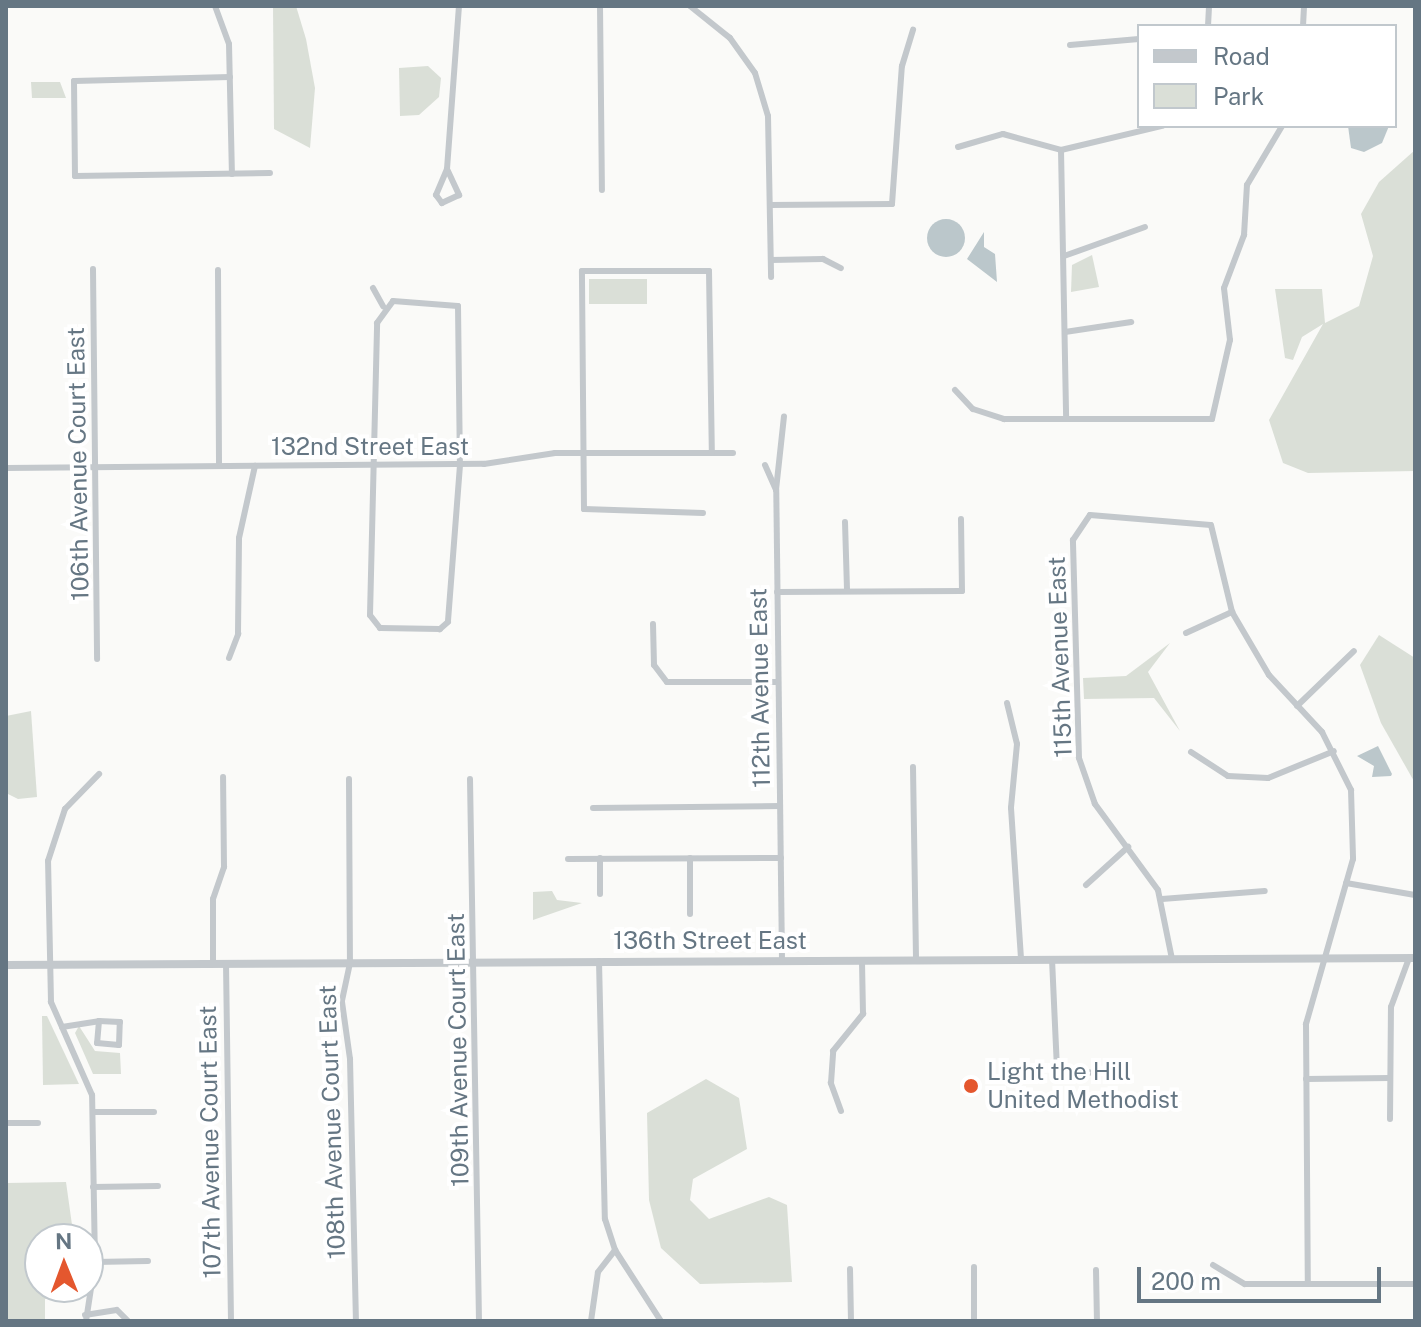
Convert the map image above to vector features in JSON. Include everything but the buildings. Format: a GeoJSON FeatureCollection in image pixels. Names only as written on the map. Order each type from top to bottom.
{"type":"FeatureCollection","features":[{"type":"Feature","properties":{"kind":"street"},"geometry":{"type":"LineString","coordinates":[[215,6],[230,77],[232,174]]}},
{"type":"Feature","properties":{"kind":"street"},"geometry":{"type":"LineString","coordinates":[[447,169],[459,195],[442,203],[436,195],[447,169],[459,6]]}},
{"type":"Feature","properties":{"kind":"street"},"geometry":{"type":"LineString","coordinates":[[600,6],[602,190]]}},
{"type":"Feature","properties":{"kind":"street"},"geometry":{"type":"LineString","coordinates":[[690,6],[730,38],[755,73],[768,116],[771,277]]}},
{"type":"Feature","properties":{"kind":"street"},"geometry":{"type":"LineString","coordinates":[[770,205],[811,210],[892,204],[902,66],[913,30]]}},
{"type":"Feature","properties":{"kind":"street"},"geometry":{"type":"LineString","coordinates":[[1070,45],[1137,39]]}},
{"type":"Feature","properties":{"kind":"street"},"geometry":{"type":"LineString","coordinates":[[230,77],[74,81],[75,176],[270,173]]}},
{"type":"Feature","properties":{"kind":"street"},"geometry":{"type":"LineString","coordinates":[[958,147],[1003,134],[1061,150],[1154,128]]}},
{"type":"Feature","properties":{"kind":"street"},"geometry":{"type":"LineString","coordinates":[[955,390],[995,418],[1212,419],[1230,340],[1224,288],[1244,235],[1247,185],[1281,128]]}},
{"type":"Feature","properties":{"kind":"street"},"geometry":{"type":"LineString","coordinates":[[1061,150],[1066,419]]}},
{"type":"Feature","properties":{"kind":"street"},"geometry":{"type":"LineString","coordinates":[[1064,256],[1145,227]]}},
{"type":"Feature","properties":{"kind":"street"},"geometry":{"type":"LineString","coordinates":[[771,260],[823,259],[841,268]]}},
{"type":"Feature","properties":{"kind":"street","name":"106th Avenue Court East"},"geometry":{"type":"LineString","coordinates":[[93,269],[97,659]]}},
{"type":"Feature","properties":{"kind":"street"},"geometry":{"type":"LineString","coordinates":[[218,270],[219,466]]}},
{"type":"Feature","properties":{"kind":"street"},"geometry":{"type":"LineString","coordinates":[[703,513],[584,509],[582,271],[709,271],[712,453]]}},
{"type":"Feature","properties":{"kind":"street"},"geometry":{"type":"LineString","coordinates":[[373,288],[383,306],[378,465],[369,552],[376,626],[440,629],[448,622],[460,465],[456,304],[383,306]]}},
{"type":"Feature","properties":{"kind":"street"},"geometry":{"type":"LineString","coordinates":[[1065,332],[1131,322]]}},
{"type":"Feature","properties":{"kind":"street","name":"112th Avenue East"},"geometry":{"type":"LineString","coordinates":[[782,960],[776,490],[784,416]]}},
{"type":"Feature","properties":{"kind":"street","name":"132nd Street East"},"geometry":{"type":"LineString","coordinates":[[6,468],[460,465],[584,453],[733,453]]}},
{"type":"Feature","properties":{"kind":"street"},"geometry":{"type":"LineString","coordinates":[[765,465],[776,490]]}},
{"type":"Feature","properties":{"kind":"street"},"geometry":{"type":"LineString","coordinates":[[229,658],[238,634],[239,538],[255,466]]}},
{"type":"Feature","properties":{"kind":"street","name":"115th Avenue East"},"geometry":{"type":"LineString","coordinates":[[1172,959],[1162,899],[1095,804],[1079,758],[1073,540],[1080,521],[1154,516],[1211,525],[1232,612]]}},
{"type":"Feature","properties":{"kind":"street"},"geometry":{"type":"LineString","coordinates":[[777,592],[962,591],[961,519]]}},
{"type":"Feature","properties":{"kind":"street"},"geometry":{"type":"LineString","coordinates":[[845,522],[847,591]]}},
{"type":"Feature","properties":{"kind":"street"},"geometry":{"type":"LineString","coordinates":[[1186,633],[1232,612],[1297,706],[1334,751],[1354,809],[1346,883],[1330,958],[1306,1024],[1308,1284]]}},
{"type":"Feature","properties":{"kind":"street"},"geometry":{"type":"LineString","coordinates":[[653,624],[658,676],[667,682],[778,682]]}},
{"type":"Feature","properties":{"kind":"street"},"geometry":{"type":"LineString","coordinates":[[1297,706],[1354,651]]}},
{"type":"Feature","properties":{"kind":"street"},"geometry":{"type":"LineString","coordinates":[[1007,703],[1017,744],[1011,808],[1021,960]]}},
{"type":"Feature","properties":{"kind":"street"},"geometry":{"type":"LineString","coordinates":[[1191,752],[1228,776],[1268,778],[1334,751]]}},
{"type":"Feature","properties":{"kind":"street"},"geometry":{"type":"LineString","coordinates":[[913,767],[916,959]]}},
{"type":"Feature","properties":{"kind":"street"},"geometry":{"type":"LineString","coordinates":[[94,1223],[90,1085],[51,1002],[50,965],[53,833],[99,774]]}},
{"type":"Feature","properties":{"kind":"street"},"geometry":{"type":"LineString","coordinates":[[213,963],[213,899],[224,867],[223,777]]}},
{"type":"Feature","properties":{"kind":"street","name":"108th Avenue Court East"},"geometry":{"type":"LineString","coordinates":[[349,779],[350,963],[342,1011],[350,1059],[356,1321]]}},
{"type":"Feature","properties":{"kind":"street","name":"109th Avenue Court East"},"geometry":{"type":"LineString","coordinates":[[470,779],[479,1321]]}},
{"type":"Feature","properties":{"kind":"street"},"geometry":{"type":"LineString","coordinates":[[593,808],[780,806]]}},
{"type":"Feature","properties":{"kind":"street"},"geometry":{"type":"LineString","coordinates":[[1086,885],[1128,847]]}},
{"type":"Feature","properties":{"kind":"street"},"geometry":{"type":"LineString","coordinates":[[600,858],[600,894]]}},
{"type":"Feature","properties":{"kind":"street"},"geometry":{"type":"LineString","coordinates":[[690,858],[690,914]]}},
{"type":"Feature","properties":{"kind":"street"},"geometry":{"type":"LineString","coordinates":[[568,859],[781,858]]}},
{"type":"Feature","properties":{"kind":"street"},"geometry":{"type":"LineString","coordinates":[[1346,883],[1415,895]]}},
{"type":"Feature","properties":{"kind":"street"},"geometry":{"type":"LineString","coordinates":[[1162,899],[1265,891]]}},
{"type":"Feature","properties":{"kind":"street"},"geometry":{"type":"LineString","coordinates":[[1390,1119],[1391,1007],[1412,958]]}},
{"type":"Feature","properties":{"kind":"street","name":"136th Street East"},"geometry":{"type":"LineString","coordinates":[[6,965],[1412,958]]}},
{"type":"Feature","properties":{"kind":"street"},"geometry":{"type":"LineString","coordinates":[[1052,959],[1057,1069],[1095,1073]]}},
{"type":"Feature","properties":{"kind":"street"},"geometry":{"type":"LineString","coordinates":[[841,1111],[831,1083],[833,1051],[863,1014],[862,960]]}},
{"type":"Feature","properties":{"kind":"street"},"geometry":{"type":"LineString","coordinates":[[599,961],[597,1078],[605,1219],[615,1250],[661,1321]]}},
{"type":"Feature","properties":{"kind":"street","name":"107th Avenue Court East"},"geometry":{"type":"LineString","coordinates":[[226,963],[231,1321]]}},
{"type":"Feature","properties":{"kind":"street"},"geometry":{"type":"LineString","coordinates":[[62,1027],[99,1021],[122,1025],[119,1045],[97,1043],[99,1021]]}},
{"type":"Feature","properties":{"kind":"street"},"geometry":{"type":"LineString","coordinates":[[1306,1079],[1390,1078]]}},
{"type":"Feature","properties":{"kind":"street"},"geometry":{"type":"LineString","coordinates":[[93,1112],[154,1112]]}},
{"type":"Feature","properties":{"kind":"street"},"geometry":{"type":"LineString","coordinates":[[6,1123],[38,1123]]}},
{"type":"Feature","properties":{"kind":"street"},"geometry":{"type":"LineString","coordinates":[[93,1187],[158,1186]]}},
{"type":"Feature","properties":{"kind":"street"},"geometry":{"type":"LineString","coordinates":[[591,1321],[600,1266],[615,1250]]}},
{"type":"Feature","properties":{"kind":"street"},"geometry":{"type":"LineString","coordinates":[[104,1262],[148,1261]]}},
{"type":"Feature","properties":{"kind":"street"},"geometry":{"type":"LineString","coordinates":[[1213,1265],[1245,1284],[1415,1284]]}},
{"type":"Feature","properties":{"kind":"street"},"geometry":{"type":"LineString","coordinates":[[974,1267],[974,1321]]}},
{"type":"Feature","properties":{"kind":"street"},"geometry":{"type":"LineString","coordinates":[[850,1269],[851,1321]]}},
{"type":"Feature","properties":{"kind":"street"},"geometry":{"type":"LineString","coordinates":[[1096,1270],[1097,1321]]}},
{"type":"Feature","properties":{"kind":"street"},"geometry":{"type":"LineString","coordinates":[[86,1318],[112,1309],[128,1321]]}},
{"type":"Feature","properties":{"kind":"green space"},"geometry":{"type":"Polygon","coordinates":[[[273,6],[296,6],[306,39],[315,88],[310,148],[274,129],[273,6]]]}},
{"type":"Feature","properties":{"kind":"green space"},"geometry":{"type":"Polygon","coordinates":[[[428,66],[441,78],[439,97],[419,115],[400,116],[399,68],[428,66]]]}},
{"type":"Feature","properties":{"kind":"green space"},"geometry":{"type":"Polygon","coordinates":[[[31,82],[60,82],[66,98],[32,98],[31,82]]]}},
{"type":"Feature","properties":{"kind":"green space"},"geometry":{"type":"Polygon","coordinates":[[[1415,150],[1415,471],[1308,473],[1283,463],[1269,420],[1323,324],[1302,337],[1293,360],[1285,358],[1275,289],[1322,289],[1325,323],[1359,306],[1373,256],[1361,214],[1379,182],[1415,150]]]}},
{"type":"Feature","properties":{"kind":"green space"},"geometry":{"type":"Polygon","coordinates":[[[1092,255],[1099,287],[1071,292],[1072,265],[1092,255]]]}},
{"type":"Feature","properties":{"kind":"green space"},"geometry":{"type":"Polygon","coordinates":[[[589,279],[647,279],[647,304],[589,304],[589,279]]]}},
{"type":"Feature","properties":{"kind":"green space"},"geometry":{"type":"Polygon","coordinates":[[[1379,635],[1415,658],[1415,783],[1381,723],[1360,665],[1379,635]]]}},
{"type":"Feature","properties":{"kind":"green space"},"geometry":{"type":"Polygon","coordinates":[[[1170,643],[1148,672],[1180,731],[1154,698],[1084,699],[1083,678],[1126,676],[1170,643]]]}},
{"type":"Feature","properties":{"kind":"green space"},"geometry":{"type":"Polygon","coordinates":[[[31,711],[37,797],[18,799],[6,793],[6,716],[31,711]]]}},
{"type":"Feature","properties":{"kind":"green space"},"geometry":{"type":"Polygon","coordinates":[[[552,891],[557,900],[582,903],[533,920],[533,892],[552,891]]]}},
{"type":"Feature","properties":{"kind":"green space"},"geometry":{"type":"Polygon","coordinates":[[[42,1016],[47,1016],[79,1084],[43,1085],[42,1016]]]}},
{"type":"Feature","properties":{"kind":"green space"},"geometry":{"type":"Polygon","coordinates":[[[79,1026],[95,1051],[120,1053],[121,1074],[93,1074],[75,1033],[79,1026]]]}},
{"type":"Feature","properties":{"kind":"green space"},"geometry":{"type":"Polygon","coordinates":[[[706,1079],[739,1098],[747,1149],[693,1179],[690,1200],[709,1219],[769,1197],[787,1205],[792,1282],[700,1284],[661,1248],[649,1200],[647,1113],[706,1079]]]}},
{"type":"Feature","properties":{"kind":"green space"},"geometry":{"type":"Polygon","coordinates":[[[66,1182],[72,1223],[24,1223],[24,1303],[45,1303],[45,1321],[6,1321],[6,1183],[66,1182]]]}},
{"type":"Feature","properties":{"kind":"shaded area"},"geometry":{"type":"Polygon","coordinates":[[[1348,128],[1388,128],[1382,143],[1364,152],[1351,148],[1348,128]]]}},
{"type":"Feature","properties":{"kind":"shaded area"},"geometry":{"type":"Polygon","coordinates":[[[946,219],[959,225],[965,238],[959,251],[946,257],[933,251],[927,238],[933,225],[946,219]]]}},
{"type":"Feature","properties":{"kind":"shaded area"},"geometry":{"type":"Polygon","coordinates":[[[984,232],[984,247],[995,254],[997,282],[967,259],[984,232]]]}},
{"type":"Feature","properties":{"kind":"shaded area"},"geometry":{"type":"Polygon","coordinates":[[[1378,746],[1391,776],[1372,777],[1374,766],[1357,756],[1378,746]]]}},
{"type":"Feature","properties":{"kind":"place","name":"Light the Hill United Methodist"},"geometry":{"type":"Point","coordinates":[971,1086]}}]}
